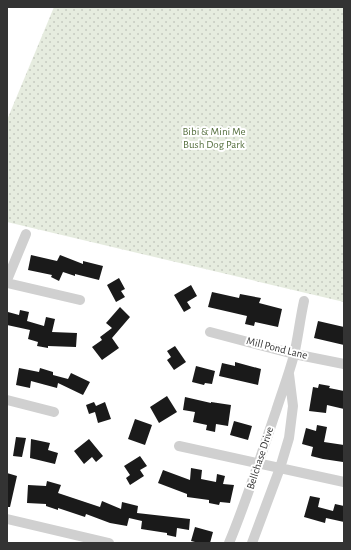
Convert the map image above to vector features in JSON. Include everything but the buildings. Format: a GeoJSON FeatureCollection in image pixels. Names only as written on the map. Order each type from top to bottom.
{"type":"FeatureCollection","features":[{"type":"Feature","properties":{"kind":"street"},"geometry":{"type":"LineString","coordinates":[[26,234],[7,281],[80,300]]}},
{"type":"Feature","properties":{"kind":"street","name":"Bellchase Drive"},"geometry":{"type":"LineString","coordinates":[[229,543],[259,464],[289,372],[304,301]]}},
{"type":"Feature","properties":{"kind":"street","name":"Mill Pond Lane"},"geometry":{"type":"LineString","coordinates":[[210,332],[294,354],[344,364]]}},
{"type":"Feature","properties":{"kind":"street","name":"Bellchase Drive"},"geometry":{"type":"LineString","coordinates":[[252,543],[280,468],[289,438],[293,406],[289,372]]}},
{"type":"Feature","properties":{"kind":"street"},"geometry":{"type":"LineString","coordinates":[[7,400],[54,412]]}},
{"type":"Feature","properties":{"kind":"street"},"geometry":{"type":"LineString","coordinates":[[179,446],[344,482]]}},
{"type":"Feature","properties":{"kind":"street"},"geometry":{"type":"LineString","coordinates":[[7,519],[109,543]]}},
{"type":"Feature","properties":{"kind":"green space","name":"Bibi & Mini Me Bush Dog Park"},"geometry":{"type":"Polygon","coordinates":[[[54,7],[344,7],[344,302],[7,222],[7,120],[54,7]]]}}]}
